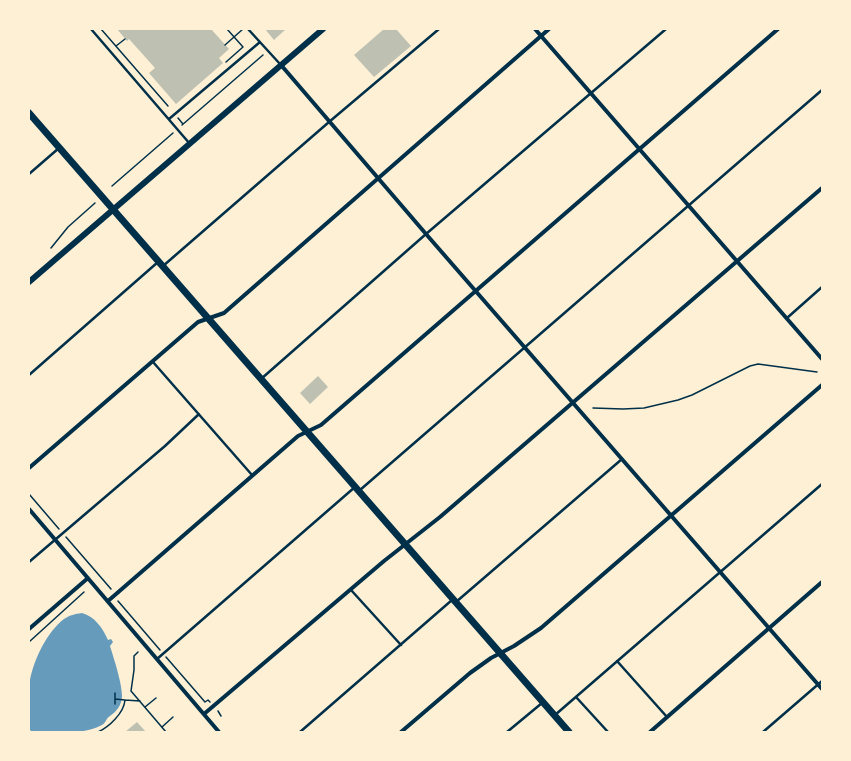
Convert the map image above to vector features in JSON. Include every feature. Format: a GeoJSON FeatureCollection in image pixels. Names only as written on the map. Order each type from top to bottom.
{"type":"FeatureCollection","features":[{"type":"Feature","properties":{"kind":"main road"},"geometry":{"type":"LineString","coordinates":[[29,113],[569,732]]}},
{"type":"Feature","properties":{"kind":"street"},"geometry":{"type":"LineString","coordinates":[[29,282],[323,29]]}},
{"type":"Feature","properties":{"kind":"street"},"geometry":{"type":"LineString","coordinates":[[535,29],[822,359]]}},
{"type":"Feature","properties":{"kind":"street"},"geometry":{"type":"LineString","coordinates":[[29,468],[198,322],[224,313],[550,29]]}},
{"type":"Feature","properties":{"kind":"street"},"geometry":{"type":"LineString","coordinates":[[108,601],[298,436],[321,425],[778,29]]}},
{"type":"Feature","properties":{"kind":"street"},"geometry":{"type":"LineString","coordinates":[[281,65],[378,179],[822,689]]}},
{"type":"Feature","properties":{"kind":"street"},"geometry":{"type":"LineString","coordinates":[[204,714],[384,561],[440,518],[822,188]]}},
{"type":"Feature","properties":{"kind":"street"},"geometry":{"type":"LineString","coordinates":[[401,732],[470,673],[491,658],[501,654],[541,628],[822,385]]}},
{"type":"Feature","properties":{"kind":"street"},"geometry":{"type":"LineString","coordinates":[[29,509],[219,732]]}},
{"type":"Feature","properties":{"kind":"street"},"geometry":{"type":"LineString","coordinates":[[29,629],[88,578]]}},
{"type":"Feature","properties":{"kind":"street"},"geometry":{"type":"LineString","coordinates":[[650,732],[822,582]]}},
{"type":"Feature","properties":{"kind":"lane"},"geometry":{"type":"LineString","coordinates":[[91,29],[190,144]]}},
{"type":"Feature","properties":{"kind":"lane"},"geometry":{"type":"LineString","coordinates":[[248,29],[281,65]]}},
{"type":"Feature","properties":{"kind":"lane"},"geometry":{"type":"LineString","coordinates":[[29,375],[439,29]]}},
{"type":"Feature","properties":{"kind":"lane"},"geometry":{"type":"LineString","coordinates":[[261,379],[426,234],[666,29]]}},
{"type":"Feature","properties":{"kind":"lane"},"geometry":{"type":"LineString","coordinates":[[169,119],[260,42]]}},
{"type":"Feature","properties":{"kind":"lane"},"geometry":{"type":"LineString","coordinates":[[157,659],[525,347],[822,90]]}},
{"type":"Feature","properties":{"kind":"lane"},"geometry":{"type":"LineString","coordinates":[[29,174],[59,148]]}},
{"type":"Feature","properties":{"kind":"lane"},"geometry":{"type":"LineString","coordinates":[[786,318],[822,287]]}},
{"type":"Feature","properties":{"kind":"lane"},"geometry":{"type":"LineString","coordinates":[[152,361],[252,475]]}},
{"type":"Feature","properties":{"kind":"lane"},"geometry":{"type":"LineString","coordinates":[[29,562],[165,446],[199,414]]}},
{"type":"Feature","properties":{"kind":"lane"},"geometry":{"type":"LineString","coordinates":[[300,732],[622,459]]}},
{"type":"Feature","properties":{"kind":"lane"},"geometry":{"type":"LineString","coordinates":[[555,715],[822,484]]}},
{"type":"Feature","properties":{"kind":"lane"},"geometry":{"type":"LineString","coordinates":[[351,590],[401,645]]}},
{"type":"Feature","properties":{"kind":"lane"},"geometry":{"type":"LineString","coordinates":[[617,661],[667,717]]}},
{"type":"Feature","properties":{"kind":"lane"},"geometry":{"type":"LineString","coordinates":[[763,732],[822,681]]}},
{"type":"Feature","properties":{"kind":"lane"},"geometry":{"type":"LineString","coordinates":[[576,697],[608,732]]}},
{"type":"Feature","properties":{"kind":"lane"},"geometry":{"type":"LineString","coordinates":[[507,732],[543,702]]}},
{"type":"Feature","properties":{"kind":"path"},"geometry":{"type":"LineString","coordinates":[[101,29],[168,106]]}},
{"type":"Feature","properties":{"kind":"path"},"geometry":{"type":"LineString","coordinates":[[226,62],[243,47],[227,29]]}},
{"type":"Feature","properties":{"kind":"path"},"geometry":{"type":"LineString","coordinates":[[225,45],[242,31]]}},
{"type":"Feature","properties":{"kind":"path"},"geometry":{"type":"LineString","coordinates":[[116,46],[125,39]]}},
{"type":"Feature","properties":{"kind":"path"},"geometry":{"type":"LineString","coordinates":[[112,186],[263,55]]}},
{"type":"Feature","properties":{"kind":"path"},"geometry":{"type":"LineString","coordinates":[[178,118],[183,124]]}},
{"type":"Feature","properties":{"kind":"path"},"geometry":{"type":"LineString","coordinates":[[50,248],[68,227],[95,203]]}},
{"type":"Feature","properties":{"kind":"path"},"geometry":{"type":"LineString","coordinates":[[593,408],[644,408],[678,400],[692,396],[750,366],[758,364],[817,372]]}},
{"type":"Feature","properties":{"kind":"path"},"geometry":{"type":"LineString","coordinates":[[29,494],[116,595],[119,603],[163,654],[205,702],[208,700],[221,716]]}},
{"type":"Feature","properties":{"kind":"path"},"geometry":{"type":"LineString","coordinates":[[29,642],[84,592]]}},
{"type":"Feature","properties":{"kind":"path"},"geometry":{"type":"LineString","coordinates":[[138,652],[134,656],[134,670],[131,690],[166,732]]}},
{"type":"Feature","properties":{"kind":"path"},"geometry":{"type":"LineString","coordinates":[[115,693],[115,704]]}},
{"type":"Feature","properties":{"kind":"path"},"geometry":{"type":"LineString","coordinates":[[145,707],[156,698]]}},
{"type":"Feature","properties":{"kind":"path"},"geometry":{"type":"LineString","coordinates":[[115,699],[140,701]]}},
{"type":"Feature","properties":{"kind":"path"},"geometry":{"type":"LineString","coordinates":[[98,732],[114,720],[125,703],[125,700]]}},
{"type":"Feature","properties":{"kind":"path"},"geometry":{"type":"LineString","coordinates":[[162,727],[173,717]]}},
{"type":"Feature","properties":{"kind":"water"},"geometry":{"type":"Polygon","coordinates":[[[82,613],[91,617],[101,627],[108,640],[111,639],[113,642],[110,646],[121,685],[122,699],[120,705],[103,724],[85,731],[67,733],[32,732],[29,729],[28,704],[30,680],[38,655],[47,638],[58,624],[68,617],[82,613]]]}},
{"type":"Feature","properties":{"kind":"building"},"geometry":{"type":"Polygon","coordinates":[[[117,29],[211,29],[229,49],[219,58],[223,63],[176,104],[149,73],[155,68],[129,39],[127,41],[117,29]]]}},
{"type":"Feature","properties":{"kind":"building"},"geometry":{"type":"Polygon","coordinates":[[[265,29],[286,29],[274,40],[265,29]]]}},
{"type":"Feature","properties":{"kind":"building"},"geometry":{"type":"Polygon","coordinates":[[[384,29],[396,29],[411,46],[374,77],[354,55],[384,29]]]}},
{"type":"Feature","properties":{"kind":"building"},"geometry":{"type":"Polygon","coordinates":[[[318,376],[328,387],[310,404],[300,393],[318,376]]]}},
{"type":"Feature","properties":{"kind":"building"},"geometry":{"type":"Polygon","coordinates":[[[137,722],[146,732],[125,732],[137,722]]]}}]}
